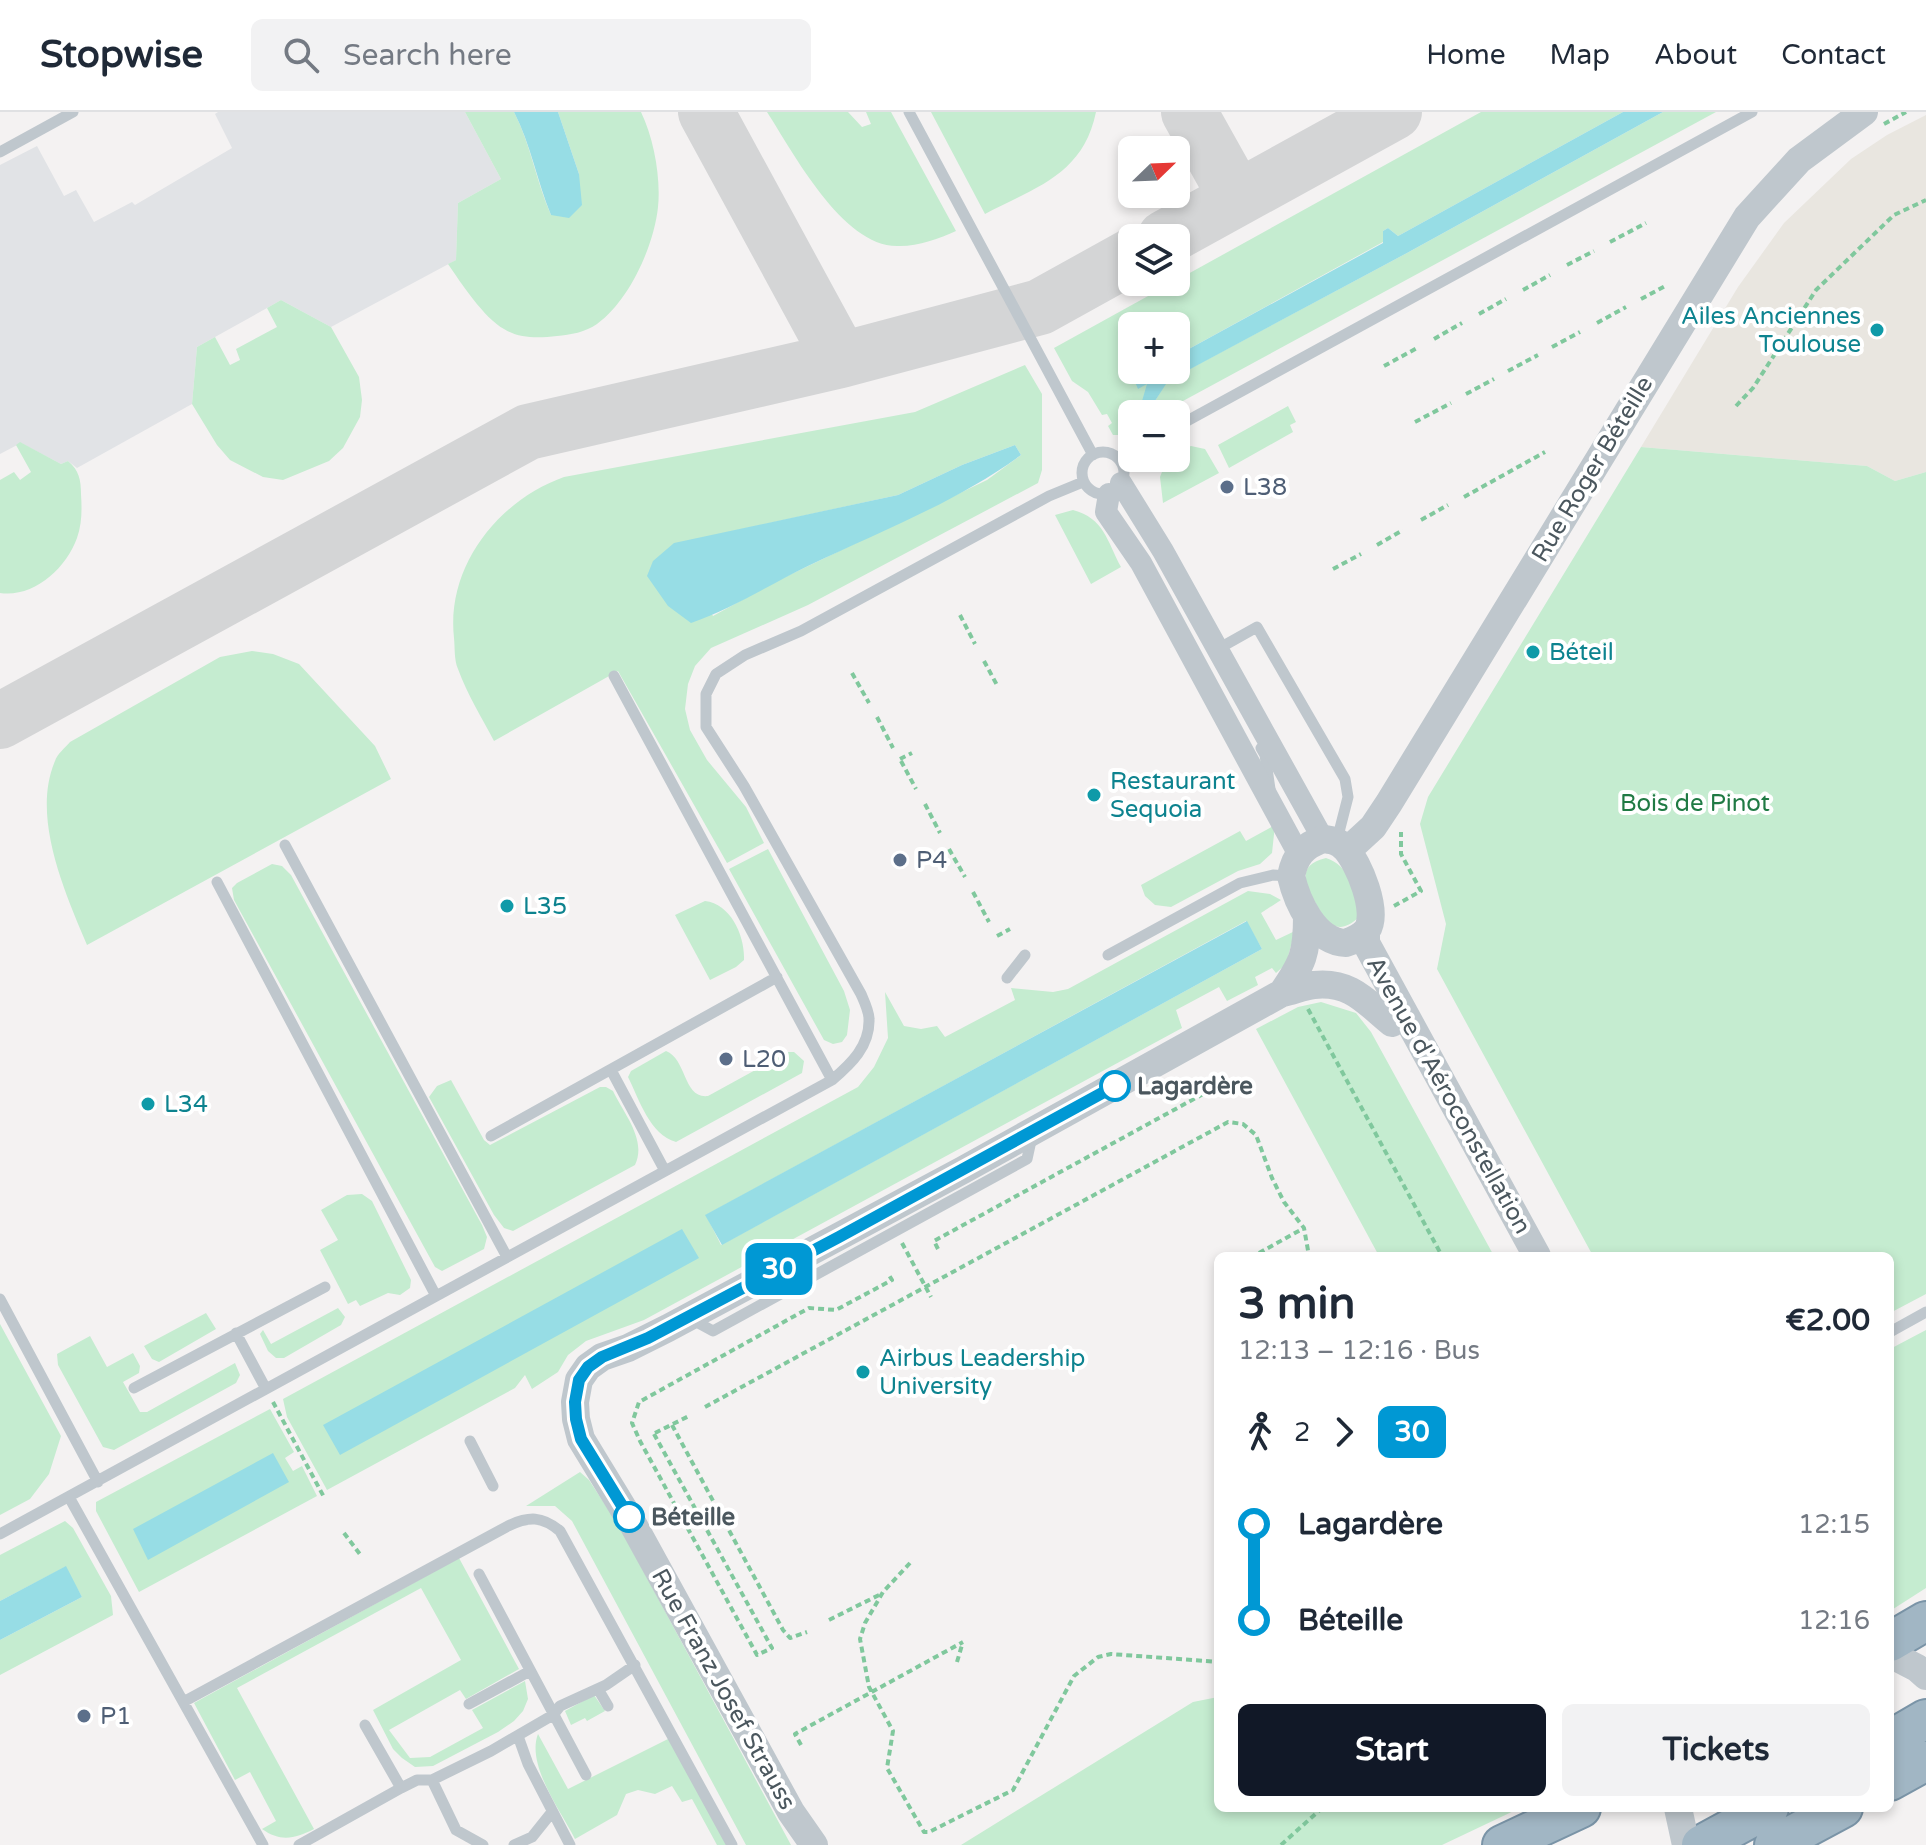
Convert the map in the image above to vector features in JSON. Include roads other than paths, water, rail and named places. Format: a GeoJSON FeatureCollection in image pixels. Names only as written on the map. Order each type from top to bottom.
{"type":"FeatureCollection","features":[{"type":"Feature","properties":{"kind":"highway"},"geometry":{"type":"LineString","coordinates":[[1911,1662],[1926,1621]]}},
{"type":"Feature","properties":{"kind":"highway"},"geometry":{"type":"LineString","coordinates":[[1894,1738],[1926,1719]]}},
{"type":"Feature","properties":{"kind":"highway"},"geometry":{"type":"LineString","coordinates":[[1894,1779],[1926,1761]]}},
{"type":"Feature","properties":{"kind":"highway"},"geometry":{"type":"LineString","coordinates":[[1502,1845],[1572,1812]]}},
{"type":"Feature","properties":{"kind":"highway"},"geometry":{"type":"LineString","coordinates":[[1701,1845],[1762,1812]]}},
{"type":"Feature","properties":{"kind":"highway"},"geometry":{"type":"LineString","coordinates":[[1774,1845],[1836,1812]]}},
{"type":"Feature","properties":{"kind":"street","name":"Rue Roger Béteille"},"geometry":{"type":"LineString","coordinates":[[1336,843],[1360,842],[1389,803],[1747,217],[1799,160],[1864,112]]}},
{"type":"Feature","properties":{"kind":"street"},"geometry":{"type":"LineString","coordinates":[[1117,479],[1106,512],[1141,563],[1273,805],[1294,864],[1294,889],[1307,917],[1318,929],[1351,940]]}},
{"type":"Feature","properties":{"kind":"street"},"geometry":{"type":"LineString","coordinates":[[1117,479],[1371,901],[1371,921],[1295,995]]}},
{"type":"Feature","properties":{"kind":"street"},"geometry":{"type":"LineString","coordinates":[[1294,864],[1311,843],[1336,843]]}},
{"type":"Feature","properties":{"kind":"street","name":"Rue Franz Josef Strauss"},"geometry":{"type":"LineString","coordinates":[[814,1845],[791,1812],[634,1526],[581,1439],[575,1402],[579,1380],[588,1367],[602,1357],[628,1348],[687,1318],[1033,1131],[1295,995],[1307,941],[1307,917]]}},
{"type":"Feature","properties":{"kind":"street","name":"Avenue d'Aéroconstellation"},"geometry":{"type":"LineString","coordinates":[[1351,940],[1392,1023],[1517,1252]]}},
{"type":"Feature","properties":{"kind":"street","name":"Avenue d'Aéroconstellation"},"geometry":{"type":"LineString","coordinates":[[1351,940],[1366,943],[1535,1252]]}},
{"type":"Feature","properties":{"kind":"street"},"geometry":{"type":"LineString","coordinates":[[1295,995],[1328,984],[1344,987],[1392,1023]]}},
{"type":"Feature","properties":{"kind":"street"},"geometry":{"type":"LineString","coordinates":[[1679,1812],[1686,1845]]}},
{"type":"Feature","properties":{"kind":"lane"},"geometry":{"type":"LineString","coordinates":[[0,152],[73,112]]}},
{"type":"Feature","properties":{"kind":"lane"},"geometry":{"type":"LineString","coordinates":[[909,112],[1093,455]]}},
{"type":"Feature","properties":{"kind":"lane"},"geometry":{"type":"LineString","coordinates":[[1190,419],[1752,112]]}},
{"type":"Feature","properties":{"kind":"lane"},"geometry":{"type":"LineString","coordinates":[[1117,479],[1106,453],[1093,455],[1082,468],[1083,482],[1092,491],[1117,479],[1121,472]]}},
{"type":"Feature","properties":{"kind":"lane"},"geometry":{"type":"LineString","coordinates":[[0,1534],[832,1080],[855,1061],[864,1043],[870,1017],[854,981],[744,786],[706,727],[706,694],[716,674],[745,655],[801,631],[1049,496],[1083,482]]}},
{"type":"Feature","properties":{"kind":"lane"},"geometry":{"type":"LineString","coordinates":[[1273,805],[1265,755],[1216,664],[1216,648],[1257,627],[1345,779],[1348,797],[1336,843]]}},
{"type":"Feature","properties":{"kind":"lane"},"geometry":{"type":"LineString","coordinates":[[614,676],[832,1080]]}},
{"type":"Feature","properties":{"kind":"lane"},"geometry":{"type":"LineString","coordinates":[[285,845],[507,1257]]}},
{"type":"Feature","properties":{"kind":"lane"},"geometry":{"type":"LineString","coordinates":[[1108,955],[1240,883],[1273,875],[1294,864]]}},
{"type":"Feature","properties":{"kind":"lane"},"geometry":{"type":"LineString","coordinates":[[217,882],[436,1296]]}},
{"type":"Feature","properties":{"kind":"lane"},"geometry":{"type":"LineString","coordinates":[[1007,978],[1025,955]]}},
{"type":"Feature","properties":{"kind":"lane"},"geometry":{"type":"LineString","coordinates":[[491,1136],[777,977]]}},
{"type":"Feature","properties":{"kind":"lane"},"geometry":{"type":"LineString","coordinates":[[611,1070],[665,1171]]}},
{"type":"Feature","properties":{"kind":"lane"},"geometry":{"type":"LineString","coordinates":[[687,1318],[713,1331],[1027,1159],[1033,1131]]}},
{"type":"Feature","properties":{"kind":"lane"},"geometry":{"type":"LineString","coordinates":[[134,1388],[325,1287]]}},
{"type":"Feature","properties":{"kind":"lane"},"geometry":{"type":"LineString","coordinates":[[0,1299],[98,1482]]}},
{"type":"Feature","properties":{"kind":"lane"},"geometry":{"type":"LineString","coordinates":[[1894,1330],[1926,1312]]}},
{"type":"Feature","properties":{"kind":"lane"},"geometry":{"type":"LineString","coordinates":[[236,1333],[266,1389]]}},
{"type":"Feature","properties":{"kind":"lane"},"geometry":{"type":"LineString","coordinates":[[470,1441],[493,1486]]}},
{"type":"Feature","properties":{"kind":"lane"},"geometry":{"type":"LineString","coordinates":[[69,1497],[263,1845]]}},
{"type":"Feature","properties":{"kind":"lane"},"geometry":{"type":"LineString","coordinates":[[185,1701],[525,1518],[549,1521],[560,1531],[732,1845]]}},
{"type":"Feature","properties":{"kind":"lane"},"geometry":{"type":"LineString","coordinates":[[479,1574],[586,1775]]}},
{"type":"Feature","properties":{"kind":"lane"},"geometry":{"type":"LineString","coordinates":[[299,1845],[417,1780],[432,1780],[518,1736],[553,1715],[560,1706],[598,1689],[635,1665]]}},
{"type":"Feature","properties":{"kind":"lane"},"geometry":{"type":"LineString","coordinates":[[469,1704],[530,1671]]}},
{"type":"Feature","properties":{"kind":"lane"},"geometry":{"type":"LineString","coordinates":[[598,1689],[608,1706]]}},
{"type":"Feature","properties":{"kind":"lane"},"geometry":{"type":"LineString","coordinates":[[365,1725],[401,1788]]}},
{"type":"Feature","properties":{"kind":"lane"},"geometry":{"type":"LineString","coordinates":[[518,1736],[528,1764],[570,1845]]}},
{"type":"Feature","properties":{"kind":"lane"},"geometry":{"type":"LineString","coordinates":[[432,1780],[456,1830],[483,1845]]}},
{"type":"Feature","properties":{"kind":"lane"},"geometry":{"type":"LineString","coordinates":[[514,1845],[532,1837],[552,1812]]}},
{"type":"Feature","properties":{"kind":"water"},"geometry":{"type":"Polygon","coordinates":[[[514,112],[558,112],[579,174],[582,205],[569,218],[551,215],[514,112]]]}},
{"type":"Feature","properties":{"kind":"water"},"geometry":{"type":"Polygon","coordinates":[[[1623,112],[1663,112],[1190,369],[1190,348],[1383,243],[1383,231],[1388,228],[1398,236],[1623,112]]]}},
{"type":"Feature","properties":{"kind":"water"},"geometry":{"type":"Polygon","coordinates":[[[1147,384],[1166,384],[1156,400],[1142,400],[1147,384]]]}},
{"type":"Feature","properties":{"kind":"water"},"geometry":{"type":"Polygon","coordinates":[[[1015,445],[1021,455],[971,487],[736,604],[691,623],[668,606],[647,576],[653,561],[674,543],[898,495],[962,465],[1015,445]]]}},
{"type":"Feature","properties":{"kind":"water"},"geometry":{"type":"Polygon","coordinates":[[[1247,921],[1262,949],[722,1245],[705,1215],[1247,921]]]}},
{"type":"Feature","properties":{"kind":"water"},"geometry":{"type":"Polygon","coordinates":[[[682,1229],[699,1258],[340,1455],[323,1425],[682,1229]]]}},
{"type":"Feature","properties":{"kind":"water"},"geometry":{"type":"Polygon","coordinates":[[[273,1453],[289,1482],[148,1560],[133,1529],[273,1453]]]}},
{"type":"Feature","properties":{"kind":"water"},"geometry":{"type":"Polygon","coordinates":[[[66,1566],[82,1597],[0,1640],[0,1601],[66,1566]]]}},
{"type":"Feature","properties":{"kind":"place","name":"Ailes Anciennes Toulouse"},"geometry":{"type":"Point","coordinates":[1877,330]}},
{"type":"Feature","properties":{"kind":"place","name":"L38"},"geometry":{"type":"Point","coordinates":[1227,487]}},
{"type":"Feature","properties":{"kind":"place","name":"Béteil"},"geometry":{"type":"Point","coordinates":[1533,652]}},
{"type":"Feature","properties":{"kind":"place","name":"Restaurant Sequoia"},"geometry":{"type":"Point","coordinates":[1094,795]}},
{"type":"Feature","properties":{"kind":"place","name":"P4"},"geometry":{"type":"Point","coordinates":[900,860]}},
{"type":"Feature","properties":{"kind":"place","name":"L35"},"geometry":{"type":"Point","coordinates":[507,906]}},
{"type":"Feature","properties":{"kind":"place","name":"L20"},"geometry":{"type":"Point","coordinates":[726,1059]}},
{"type":"Feature","properties":{"kind":"place","name":"Lagardère"},"geometry":{"type":"Point","coordinates":[1115,1086]}},
{"type":"Feature","properties":{"kind":"place","name":"L34"},"geometry":{"type":"Point","coordinates":[148,1104]}},
{"type":"Feature","properties":{"kind":"place","name":"Airbus Leadership University"},"geometry":{"type":"Point","coordinates":[863,1372]}},
{"type":"Feature","properties":{"kind":"place","name":"Béteille"},"geometry":{"type":"Point","coordinates":[629,1517]}},
{"type":"Feature","properties":{"kind":"place","name":"P1"},"geometry":{"type":"Point","coordinates":[84,1716]}},
{"type":"Feature","properties":{"kind":"park label","name":"Bois de Pinot"},"geometry":{"type":"Point","coordinates":[1695,803]}}]}
